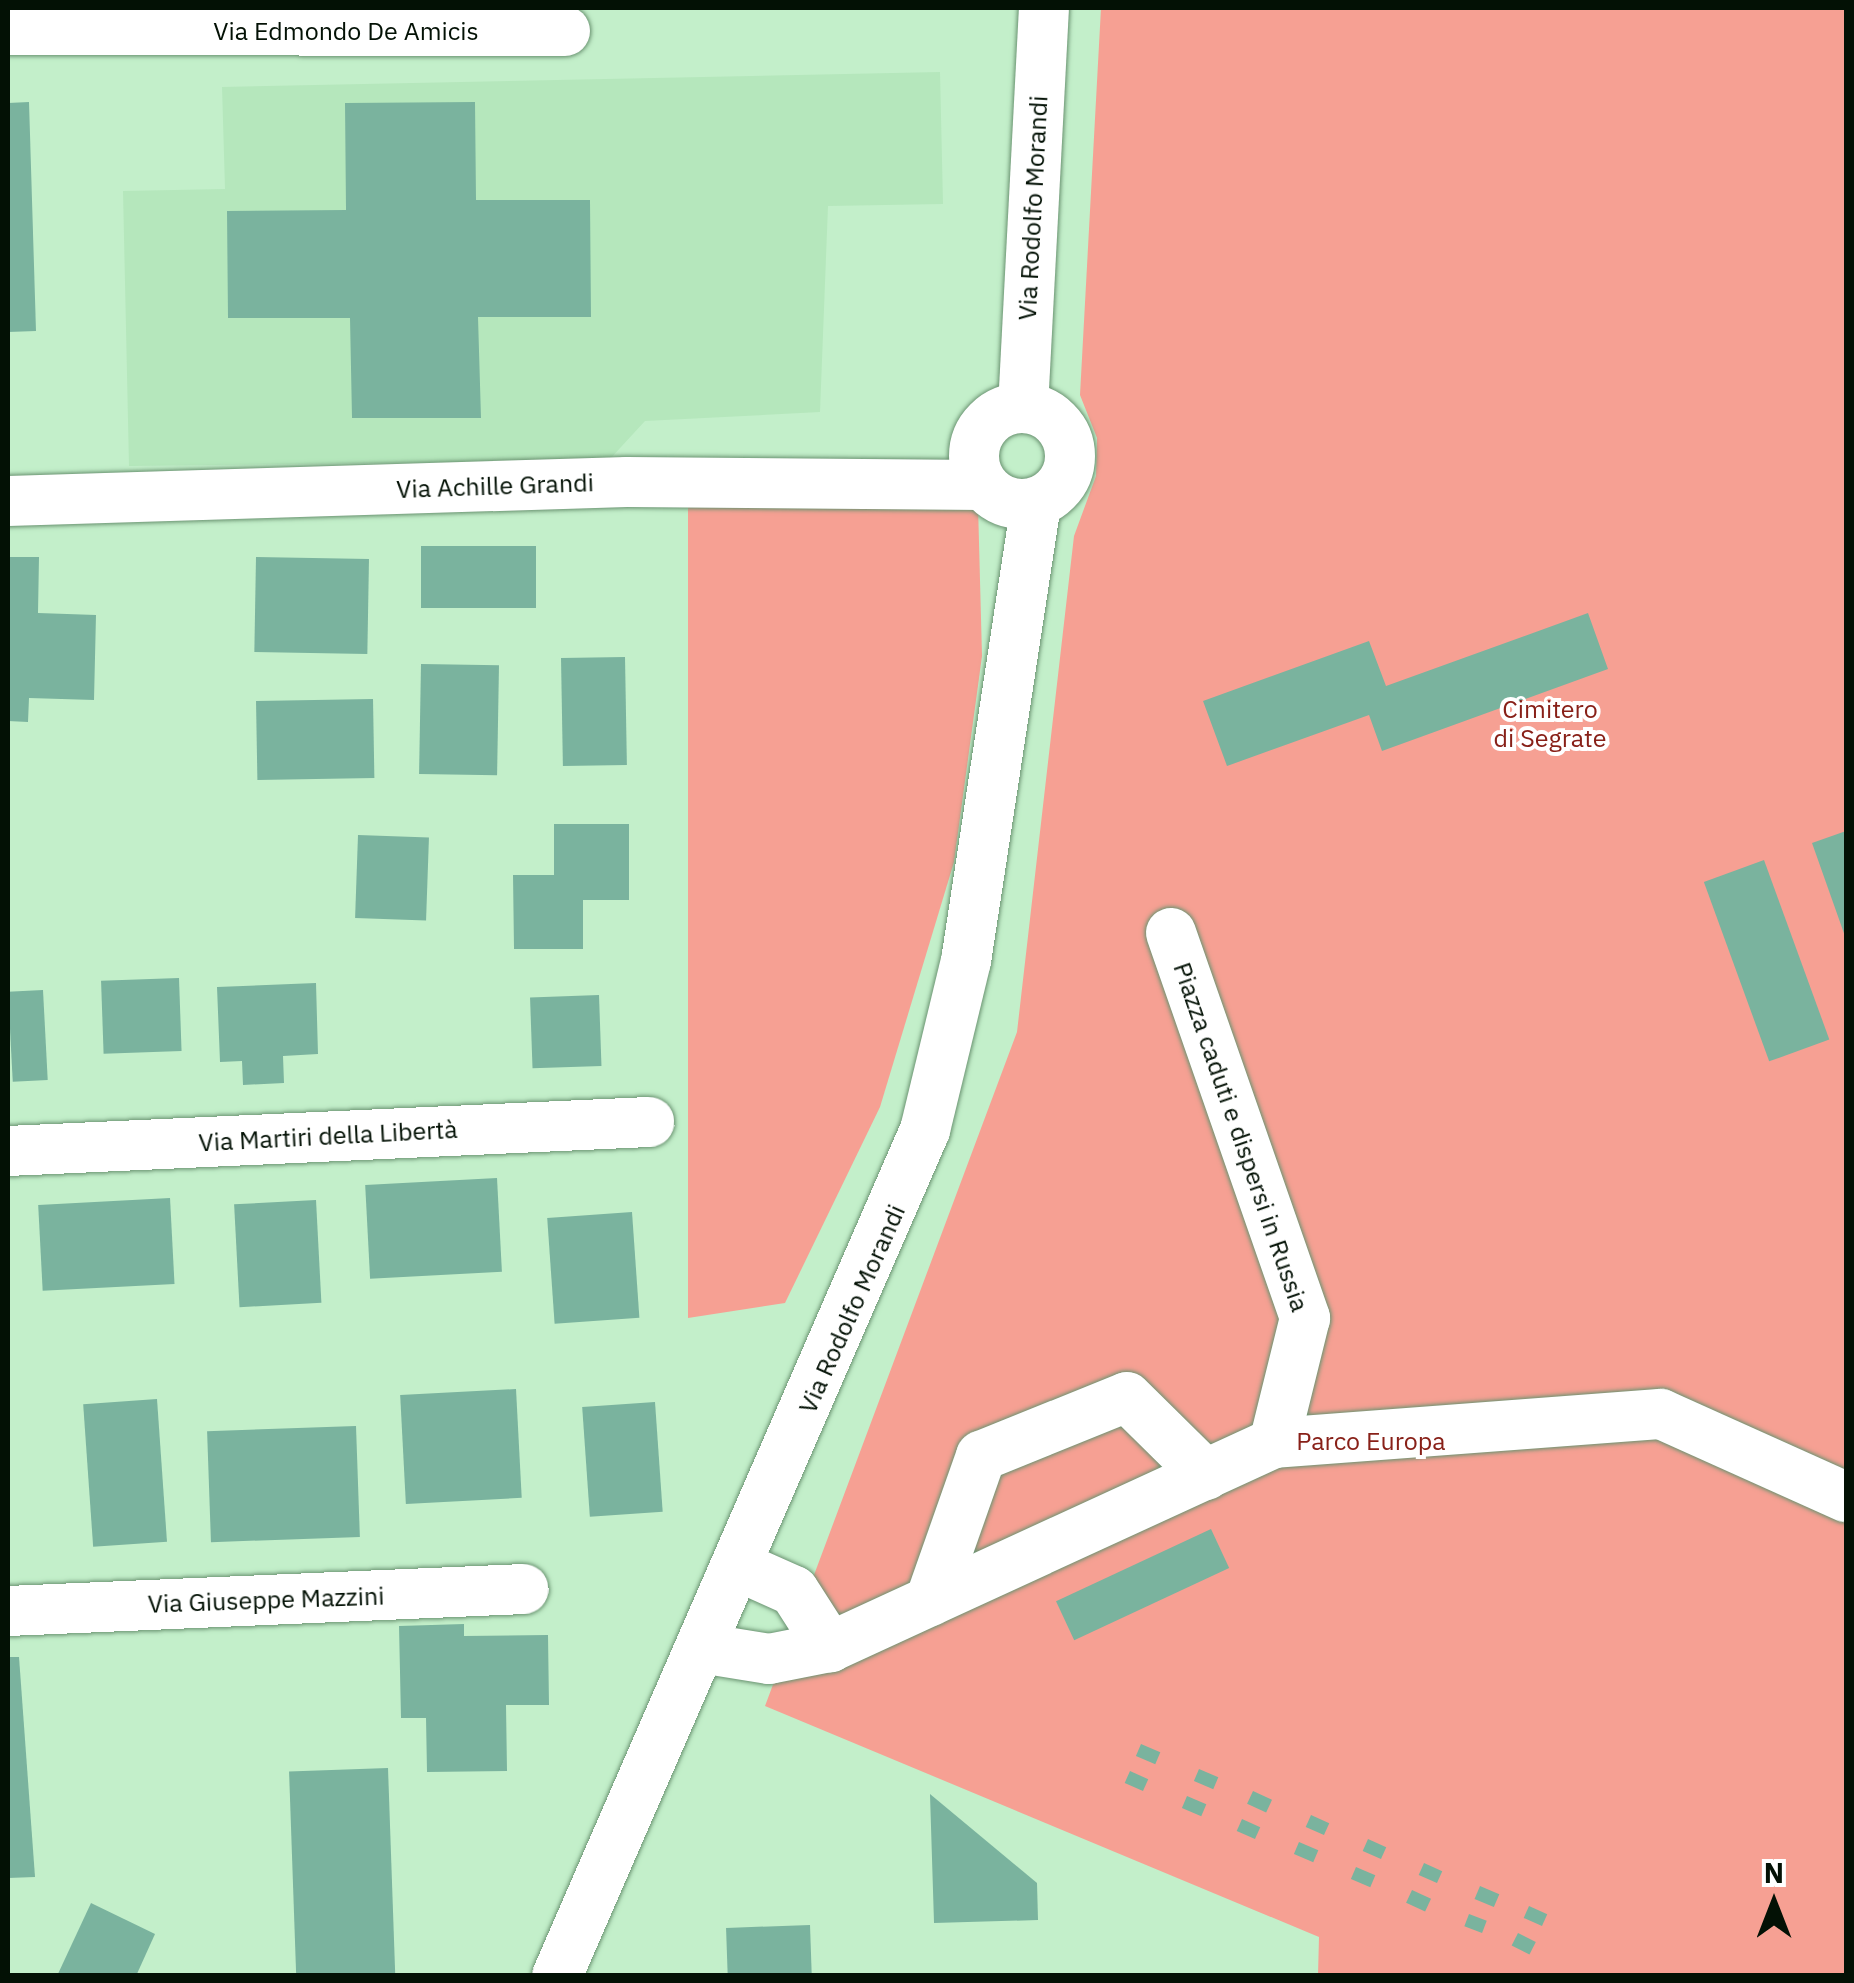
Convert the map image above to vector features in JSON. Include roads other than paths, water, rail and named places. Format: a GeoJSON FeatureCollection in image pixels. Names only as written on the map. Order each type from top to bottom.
{"type":"FeatureCollection","features":[{"type":"Feature","properties":{"kind":"street","name":"Via Rodolfo Morandi"},"geometry":{"type":"LineString","coordinates":[[557,1967],[738,1566],[925,1130],[966,961],[1011,629],[1005,495],[978,437],[999,414],[1023,408],[1044,8]]}},
{"type":"Feature","properties":{"kind":"street","name":"Via Edmondo De Amicis"},"geometry":{"type":"LineString","coordinates":[[8,30],[396,19],[565,31]]}},
{"type":"Feature","properties":{"kind":"street"},"geometry":{"type":"LineString","coordinates":[[1005,495],[1059,486],[1069,454],[1052,419],[1023,408]]}},
{"type":"Feature","properties":{"kind":"street","name":"Via Achille Grandi"},"geometry":{"type":"LineString","coordinates":[[8,501],[627,482],[1005,495]]}},
{"type":"Feature","properties":{"kind":"street","name":"Piazza caduti e dispersi in Russia"},"geometry":{"type":"LineString","coordinates":[[1170,933],[1305,1318],[1274,1442]]}},
{"type":"Feature","properties":{"kind":"street","name":"Via Martiri della Libertà"},"geometry":{"type":"LineString","coordinates":[[8,1151],[649,1122]]}},
{"type":"Feature","properties":{"kind":"street"},"geometry":{"type":"LineString","coordinates":[[930,1601],[981,1456],[1127,1397],[1206,1475]]}},
{"type":"Feature","properties":{"kind":"street"},"geometry":{"type":"LineString","coordinates":[[701,1648],[769,1659],[830,1647],[1274,1442],[1661,1414],[1846,1497]]}},
{"type":"Feature","properties":{"kind":"street"},"geometry":{"type":"LineString","coordinates":[[738,1566],[794,1592],[830,1647]]}},
{"type":"Feature","properties":{"kind":"street","name":"Via Giuseppe Mazzini"},"geometry":{"type":"LineString","coordinates":[[8,1610],[524,1589]]}},
{"type":"Feature","properties":{"kind":"park label","name":"Cimitero di Segrate"},"geometry":{"type":"Point","coordinates":[1550,724]}},
{"type":"Feature","properties":{"kind":"park label","name":"Parco Europa"},"geometry":{"type":"Point","coordinates":[1371,1441]}}]}
